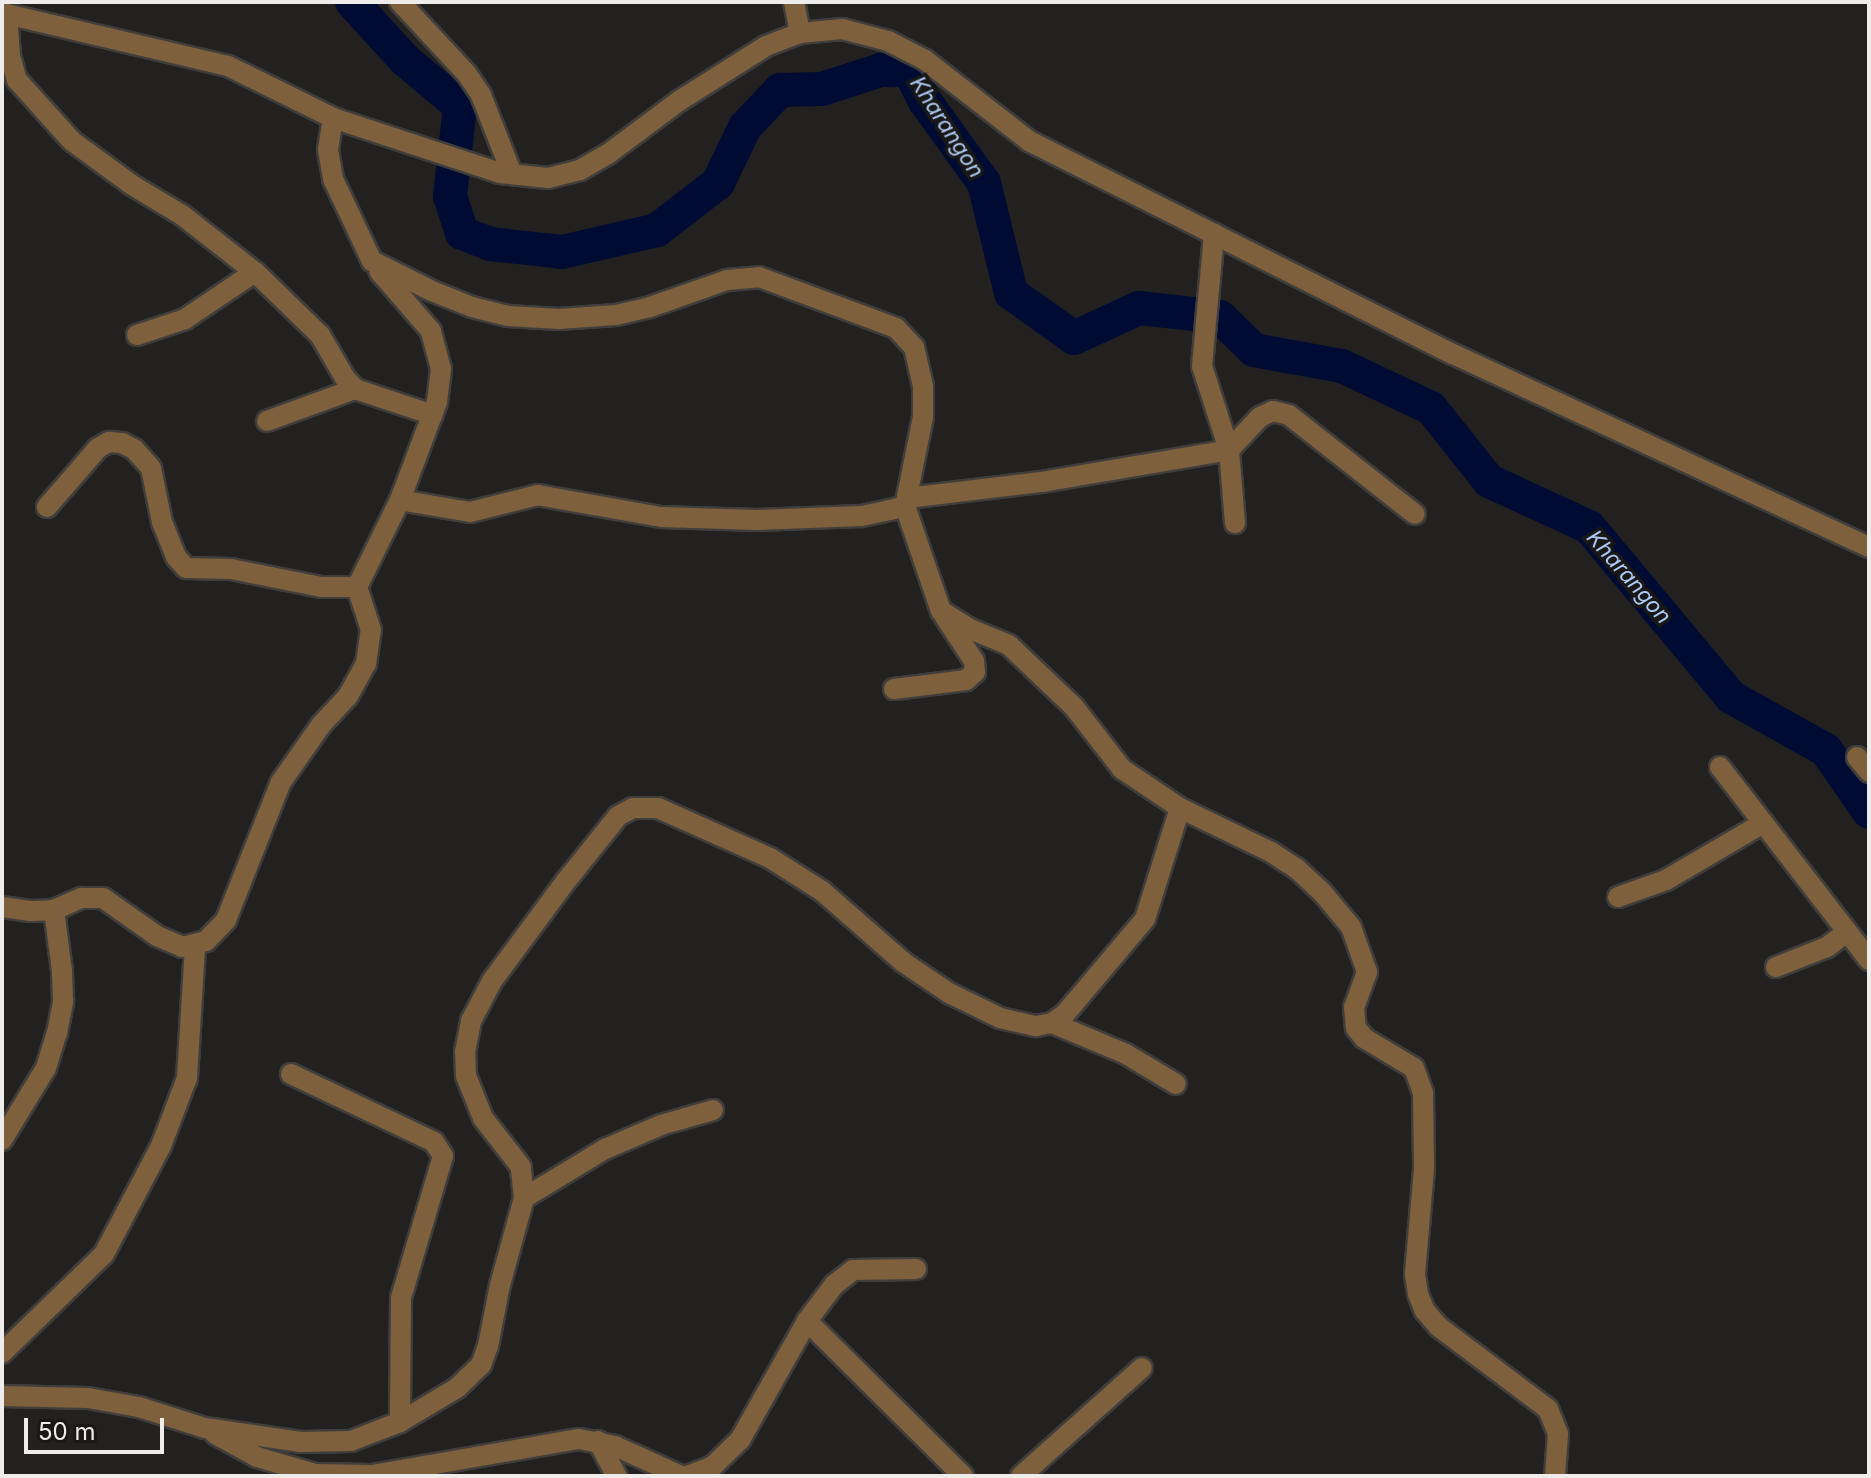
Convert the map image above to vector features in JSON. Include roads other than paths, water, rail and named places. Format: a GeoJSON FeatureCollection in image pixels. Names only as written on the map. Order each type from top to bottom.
{"type":"FeatureCollection","features":[{"type":"Feature","properties":{"kind":"street"},"geometry":{"type":"LineString","coordinates":[[400,2],[467,74],[481,95],[506,173]]}},
{"type":"Feature","properties":{"kind":"street"},"geometry":{"type":"LineString","coordinates":[[794,2],[800,33]]}},
{"type":"Feature","properties":{"kind":"street"},"geometry":{"type":"LineString","coordinates":[[355,389],[320,335],[255,272],[182,215],[89,156],[58,127],[17,80],[4,14],[228,66],[333,118],[506,173],[548,178],[580,170],[766,46],[800,33],[842,29],[888,41],[925,60],[1029,141],[1453,354],[1869,547]]}},
{"type":"Feature","properties":{"kind":"street"},"geometry":{"type":"LineString","coordinates":[[2,907],[54,910],[81,898],[103,898],[169,943],[195,946],[216,934],[226,920],[286,773],[321,725],[348,696],[366,664],[371,630],[357,587],[400,500],[433,415],[441,369],[435,341],[418,313],[372,261],[333,179],[328,150],[333,118]]}},
{"type":"Feature","properties":{"kind":"street"},"geometry":{"type":"LineString","coordinates":[[1214,234],[1202,354],[1203,375],[1229,450],[1235,523]]}},
{"type":"Feature","properties":{"kind":"street"},"geometry":{"type":"LineString","coordinates":[[372,261],[432,291],[472,307],[508,316],[559,319],[616,315],[727,280],[759,277],[896,328],[914,347],[923,386],[923,417],[906,502],[941,611],[974,661],[975,672],[966,680],[894,689]]}},
{"type":"Feature","properties":{"kind":"street"},"geometry":{"type":"LineString","coordinates":[[137,335],[185,319],[255,272]]}},
{"type":"Feature","properties":{"kind":"street"},"geometry":{"type":"LineString","coordinates":[[267,421],[355,389],[433,415]]}},
{"type":"Feature","properties":{"kind":"street"},"geometry":{"type":"LineString","coordinates":[[400,500],[470,512],[538,495],[661,517],[757,520],[861,516],[906,502],[1229,450],[1260,417],[1281,411],[1415,514]]}},
{"type":"Feature","properties":{"kind":"street"},"geometry":{"type":"LineString","coordinates":[[47,507],[98,448],[109,442],[122,443],[134,449],[151,468],[162,522],[176,557],[186,568],[231,569],[321,587],[357,587]]}},
{"type":"Feature","properties":{"kind":"street"},"geometry":{"type":"LineString","coordinates":[[941,611],[961,624],[1009,645],[1074,707],[1122,769],[1180,808],[1271,852],[1296,868],[1322,892],[1351,927],[1367,972],[1354,1007],[1356,1028],[1364,1038],[1414,1068],[1423,1093],[1424,1169],[1415,1275],[1418,1294],[1425,1311],[1439,1327],[1548,1409],[1558,1434],[1555,1476]]}},
{"type":"Feature","properties":{"kind":"street"},"geometry":{"type":"LineString","coordinates":[[1720,767],[1869,960]]}},
{"type":"Feature","properties":{"kind":"street"},"geometry":{"type":"LineString","coordinates":[[2,1396],[88,1398],[139,1407],[205,1428],[301,1442],[351,1441],[400,1422],[457,1388],[481,1365],[524,1198],[521,1167],[483,1118],[466,1076],[465,1052],[471,1021],[492,981],[566,881],[618,816],[633,808],[658,808],[709,828],[770,858],[822,891],[903,962],[949,993],[1000,1018],[1036,1026],[1052,1023],[1073,1005],[1145,919],[1180,808]]}},
{"type":"Feature","properties":{"kind":"street"},"geometry":{"type":"LineString","coordinates":[[1618,897],[1666,880],[1763,823]]}},
{"type":"Feature","properties":{"kind":"street"},"geometry":{"type":"LineString","coordinates":[[2,1140],[46,1068],[57,1033],[63,1001],[54,910]]}},
{"type":"Feature","properties":{"kind":"street"},"geometry":{"type":"LineString","coordinates":[[1776,967],[1827,947],[1847,932]]}},
{"type":"Feature","properties":{"kind":"street"},"geometry":{"type":"LineString","coordinates":[[2,1353],[104,1254],[161,1146],[187,1078],[195,946]]}},
{"type":"Feature","properties":{"kind":"street"},"geometry":{"type":"LineString","coordinates":[[1052,1023],[1126,1054],[1176,1084]]}},
{"type":"Feature","properties":{"kind":"street"},"geometry":{"type":"LineString","coordinates":[[291,1074],[434,1142],[443,1156],[401,1298],[400,1422]]}},
{"type":"Feature","properties":{"kind":"street"},"geometry":{"type":"LineString","coordinates":[[524,1198],[605,1149],[661,1125],[713,1110]]}},
{"type":"Feature","properties":{"kind":"street"},"geometry":{"type":"LineString","coordinates":[[687,1476],[713,1466],[740,1440],[807,1321],[834,1285],[853,1270],[916,1269]]}},
{"type":"Feature","properties":{"kind":"street"},"geometry":{"type":"LineString","coordinates":[[807,1321],[963,1476]]}},
{"type":"Feature","properties":{"kind":"street"},"geometry":{"type":"LineString","coordinates":[[1021,1476],[1142,1368]]}},
{"type":"Feature","properties":{"kind":"street"},"geometry":{"type":"LineString","coordinates":[[205,1428],[257,1457],[315,1474],[372,1475],[579,1439],[598,1441],[681,1476]]}},
{"type":"Feature","properties":{"kind":"street"},"geometry":{"type":"LineString","coordinates":[[598,1441],[617,1476]]}},
{"type":"Feature","properties":{"kind":"waterway","name":"Kharangon"},"geometry":{"type":"LineString","coordinates":[[352,2],[405,60],[460,106],[450,196],[462,233],[490,244],[562,252],[657,230],[718,183],[745,127],[780,90],[822,89],[881,70],[909,70],[925,101],[984,183],[1011,293],[1074,338],[1139,308],[1220,317],[1254,350],[1342,366],[1431,408],[1489,481],[1589,527],[1731,697],[1826,750],[1869,812]]}}]}
